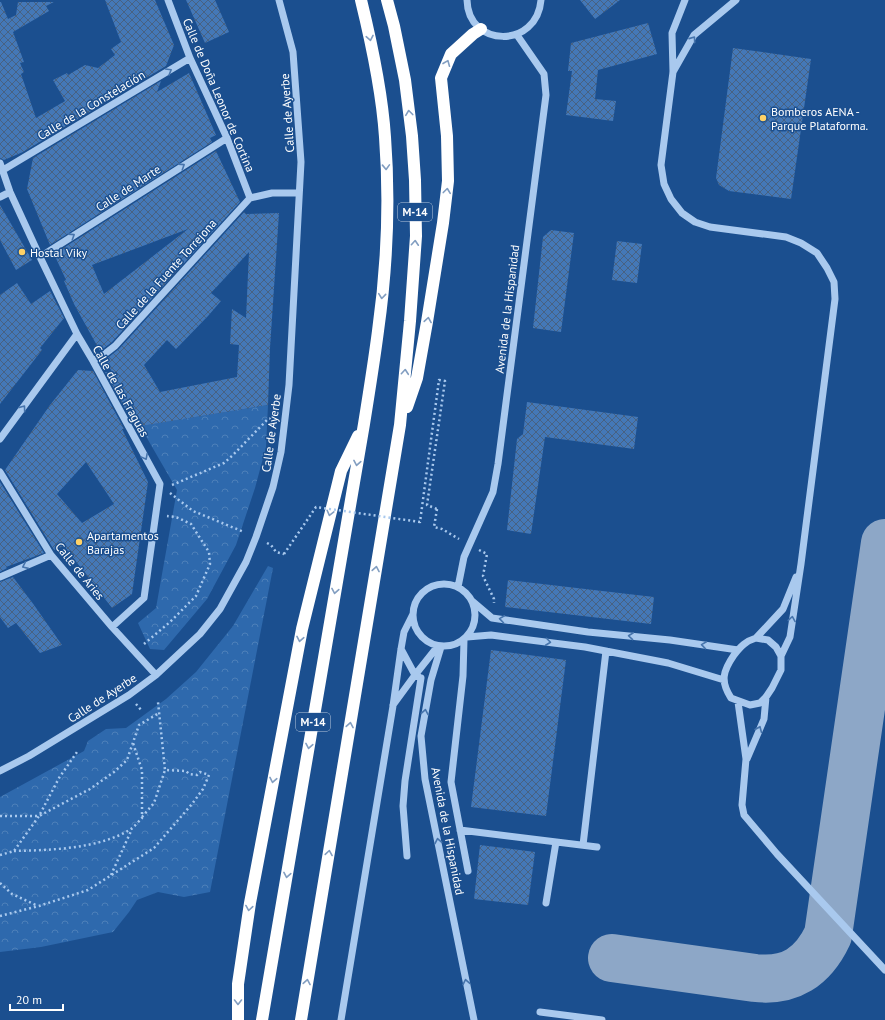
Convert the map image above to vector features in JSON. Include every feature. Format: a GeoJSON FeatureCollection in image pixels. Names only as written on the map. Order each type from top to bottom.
{"type":"FeatureCollection","features":[{"type":"Feature","properties":{"kind":"highway","name":"M-14"},"geometry":{"type":"LineString","coordinates":[[262,1020],[364,424],[378,330],[385,265],[387,208],[385,137],[379,82],[361,0]]}},
{"type":"Feature","properties":{"kind":"highway","name":"M-14"},"geometry":{"type":"LineString","coordinates":[[301,1020],[400,425],[416,236],[415,180],[412,136],[405,80],[387,0]]}},
{"type":"Feature","properties":{"kind":"highway"},"geometry":{"type":"LineString","coordinates":[[400,425],[417,378],[427,322],[448,180],[447,136],[441,78],[451,54],[473,34],[481,29]]}},
{"type":"Feature","properties":{"kind":"highway"},"geometry":{"type":"LineString","coordinates":[[238,1020],[238,984],[250,903],[302,629],[341,471],[364,424]]}},
{"type":"Feature","properties":{"kind":"street","name":"Calle de Doña Leonor de Cortina"},"geometry":{"type":"LineString","coordinates":[[168,0],[190,58],[227,138],[250,198]]}},
{"type":"Feature","properties":{"kind":"street","name":"Calle de Ayerbe"},"geometry":{"type":"LineString","coordinates":[[0,771],[30,756],[123,700],[156,675],[200,634],[220,609],[246,562],[256,537],[273,486],[281,452],[288,385],[301,162],[293,52],[280,0]]}},
{"type":"Feature","properties":{"kind":"street"},"geometry":{"type":"LineString","coordinates":[[467,0],[467,8],[472,20],[481,29],[492,35],[505,37],[517,35],[527,29],[535,20],[540,9],[541,0]]}},
{"type":"Feature","properties":{"kind":"street"},"geometry":{"type":"LineString","coordinates":[[685,0],[672,32],[673,72],[661,165],[664,184],[671,199],[682,213],[695,222],[710,227],[786,237],[801,243],[816,253],[827,268],[834,282],[835,299],[801,564],[790,637],[781,656],[781,670],[766,697],[760,703],[750,704],[738,702],[731,698],[726,690],[724,673],[727,665],[746,642],[756,638],[783,610],[801,564]]}},
{"type":"Feature","properties":{"kind":"street"},"geometry":{"type":"LineString","coordinates":[[673,72],[694,36],[736,0]]}},
{"type":"Feature","properties":{"kind":"street","name":"Avenida de la Hispanidad"},"geometry":{"type":"LineString","coordinates":[[458,587],[464,557],[493,492],[498,464],[546,96],[544,74],[517,35]]}},
{"type":"Feature","properties":{"kind":"street","name":"Calle de la Constelación"},"geometry":{"type":"LineString","coordinates":[[1,166],[190,58]]}},
{"type":"Feature","properties":{"kind":"street","name":"Calle de Marte"},"geometry":{"type":"LineString","coordinates":[[40,257],[227,138]]}},
{"type":"Feature","properties":{"kind":"street","name":"Calle de las Fraguas"},"geometry":{"type":"LineString","coordinates":[[1,166],[10,192],[77,334],[94,361],[160,484],[144,598],[112,627]]}},
{"type":"Feature","properties":{"kind":"street"},"geometry":{"type":"LineString","coordinates":[[0,197],[10,192]]}},
{"type":"Feature","properties":{"kind":"street"},"geometry":{"type":"LineString","coordinates":[[250,198],[272,194],[298,193]]}},
{"type":"Feature","properties":{"kind":"street","name":"Calle de la Fuente Torrejona"},"geometry":{"type":"LineString","coordinates":[[94,361],[115,346],[250,198]]}},
{"type":"Feature","properties":{"kind":"street"},"geometry":{"type":"LineString","coordinates":[[0,439],[77,334]]}},
{"type":"Feature","properties":{"kind":"street","name":"Calle de Aries"},"geometry":{"type":"LineString","coordinates":[[0,472],[51,555],[112,627],[156,675]]}},
{"type":"Feature","properties":{"kind":"street"},"geometry":{"type":"LineString","coordinates":[[0,577],[51,555]]}},
{"type":"Feature","properties":{"kind":"street"},"geometry":{"type":"LineString","coordinates":[[341,1020],[404,632],[413,614],[416,602],[423,592],[434,586],[446,584],[458,587],[466,592],[476,610],[476,620],[473,629],[466,638],[453,646],[440,646],[427,642],[419,634],[414,625],[413,614]]}},
{"type":"Feature","properties":{"kind":"street"},"geometry":{"type":"LineString","coordinates":[[472,601],[492,618],[588,632],[670,640],[738,650]]}},
{"type":"Feature","properties":{"kind":"street"},"geometry":{"type":"LineString","coordinates":[[466,638],[491,635],[585,647],[668,663],[724,680]]}},
{"type":"Feature","properties":{"kind":"street"},"geometry":{"type":"LineString","coordinates":[[466,638],[451,782],[468,871]]}},
{"type":"Feature","properties":{"kind":"street"},"geometry":{"type":"LineString","coordinates":[[756,638],[768,640],[776,647],[781,656]]}},
{"type":"Feature","properties":{"kind":"street"},"geometry":{"type":"LineString","coordinates":[[393,706],[440,646]]}},
{"type":"Feature","properties":{"kind":"street","name":"Avenida de la Hispanidad"},"geometry":{"type":"LineString","coordinates":[[440,646],[430,680],[421,736],[425,779],[474,1020]]}},
{"type":"Feature","properties":{"kind":"street"},"geometry":{"type":"LineString","coordinates":[[401,649],[418,676],[403,806],[407,856]]}},
{"type":"Feature","properties":{"kind":"street"},"geometry":{"type":"LineString","coordinates":[[583,845],[606,651]]}},
{"type":"Feature","properties":{"kind":"street"},"geometry":{"type":"LineString","coordinates":[[418,676],[430,680]]}},
{"type":"Feature","properties":{"kind":"street"},"geometry":{"type":"LineString","coordinates":[[746,759],[764,719],[766,697]]}},
{"type":"Feature","properties":{"kind":"street"},"geometry":{"type":"LineString","coordinates":[[738,702],[746,759],[742,805],[744,816],[777,854],[885,970]]}},
{"type":"Feature","properties":{"kind":"street"},"geometry":{"type":"LineString","coordinates":[[460,830],[597,847]]}},
{"type":"Feature","properties":{"kind":"street"},"geometry":{"type":"LineString","coordinates":[[546,903],[556,842]]}},
{"type":"Feature","properties":{"kind":"street"},"geometry":{"type":"LineString","coordinates":[[540,1012],[602,1020]]}},
{"type":"Feature","properties":{"kind":"path"},"geometry":{"type":"LineString","coordinates":[[170,492],[194,511],[256,537],[271,545],[276,552],[284,554],[316,507],[420,522],[439,380],[445,381],[427,505],[437,509]]}},
{"type":"Feature","properties":{"kind":"path"},"geometry":{"type":"LineString","coordinates":[[169,485],[176,484],[224,463],[234,455],[268,419],[285,417]]}},
{"type":"Feature","properties":{"kind":"path"},"geometry":{"type":"LineString","coordinates":[[141,648],[196,596],[210,564],[209,552],[191,524],[176,516],[166,515]]}},
{"type":"Feature","properties":{"kind":"path"},"geometry":{"type":"LineString","coordinates":[[0,856],[14,851],[82,846],[110,839],[132,828],[154,803],[165,770],[158,702]]}},
{"type":"Feature","properties":{"kind":"path"},"geometry":{"type":"LineString","coordinates":[[0,816],[39,816],[90,789],[114,772],[127,760],[139,725],[159,713]]}},
{"type":"Feature","properties":{"kind":"path"},"geometry":{"type":"LineString","coordinates":[[133,743],[142,770],[142,818]]}},
{"type":"Feature","properties":{"kind":"path"},"geometry":{"type":"LineString","coordinates":[[14,851],[39,816],[59,778],[77,752]]}},
{"type":"Feature","properties":{"kind":"path"},"geometry":{"type":"LineString","coordinates":[[0,916],[39,906],[88,890],[154,848],[192,804],[203,789],[209,775],[200,772],[197,775],[189,774],[186,771],[165,770]]}},
{"type":"Feature","properties":{"kind":"path"},"geometry":{"type":"LineString","coordinates":[[111,876],[132,828]]}},
{"type":"Feature","properties":{"kind":"path"},"geometry":{"type":"LineString","coordinates":[[0,883],[12,894],[39,906]]}},
{"type":"Feature","properties":{"kind":"green space"},"geometry":{"type":"Polygon","coordinates":[[[268,405],[266,447],[255,488],[236,545],[207,599],[164,650],[150,649],[138,623],[156,608],[177,490],[140,426],[268,405]]]}},
{"type":"Feature","properties":{"kind":"green space"},"geometry":{"type":"Polygon","coordinates":[[[268,566],[273,568],[210,892],[184,897],[158,892],[137,900],[113,932],[41,947],[0,952],[0,797],[84,751],[88,741],[106,729],[126,728],[166,699],[196,672],[233,626],[268,566]]]}},
{"type":"Feature","properties":{"kind":"building"},"geometry":{"type":"Polygon","coordinates":[[[105,0],[155,0],[174,45],[166,66],[23,152],[4,160],[0,158],[0,2],[8,19],[16,15],[18,2],[54,2],[46,6],[49,11],[13,32],[24,62],[20,63],[24,72],[21,74],[36,118],[65,101],[53,80],[67,73],[68,75],[85,65],[98,68],[115,55],[111,49],[121,42],[105,0]]]}},
{"type":"Feature","properties":{"kind":"building"},"geometry":{"type":"Polygon","coordinates":[[[186,0],[215,0],[229,32],[205,43],[186,0]]]}},
{"type":"Feature","properties":{"kind":"building"},"geometry":{"type":"Polygon","coordinates":[[[580,0],[620,0],[595,19],[580,0]]]}},
{"type":"Feature","properties":{"kind":"building"},"geometry":{"type":"Polygon","coordinates":[[[648,23],[657,54],[598,70],[595,99],[616,101],[613,121],[566,115],[572,71],[568,71],[571,43],[648,23]]]}},
{"type":"Feature","properties":{"kind":"building","name":"Bomberos AENA - Parque Plataforma."},"geometry":{"type":"Polygon","coordinates":[[[733,48],[811,59],[791,199],[729,191],[719,185],[716,178],[733,48]]]}},
{"type":"Feature","properties":{"kind":"building"},"geometry":{"type":"Polygon","coordinates":[[[189,73],[216,135],[210,138],[212,142],[50,245],[27,189],[33,158],[161,81],[157,92],[189,73]]]}},
{"type":"Feature","properties":{"kind":"building"},"geometry":{"type":"Polygon","coordinates":[[[216,151],[240,202],[112,342],[100,351],[74,304],[64,281],[66,280],[54,254],[216,151]],[[188,229],[92,265],[104,294],[188,229]]]}},
{"type":"Feature","properties":{"kind":"building"},"geometry":{"type":"Polygon","coordinates":[[[0,205],[32,260],[16,270],[0,240],[0,205]]]}},
{"type":"Feature","properties":{"kind":"building"},"geometry":{"type":"Polygon","coordinates":[[[244,212],[246,214],[279,213],[270,348],[268,405],[135,427],[105,372],[112,372],[105,360],[119,349],[244,212]],[[249,252],[211,293],[221,301],[208,316],[176,349],[167,340],[144,365],[160,392],[237,377],[239,345],[230,344],[232,309],[246,318],[249,252]]]}},
{"type":"Feature","properties":{"kind":"building"},"geometry":{"type":"Polygon","coordinates":[[[551,230],[574,233],[561,332],[533,328],[543,237],[551,230]]]}},
{"type":"Feature","properties":{"kind":"building"},"geometry":{"type":"Polygon","coordinates":[[[617,241],[642,244],[637,283],[612,280],[617,241]]]}},
{"type":"Feature","properties":{"kind":"building"},"geometry":{"type":"Polygon","coordinates":[[[17,283],[31,304],[50,291],[64,318],[40,348],[42,350],[0,404],[0,295],[17,283]]]}},
{"type":"Feature","properties":{"kind":"building"},"geometry":{"type":"Polygon","coordinates":[[[78,370],[93,371],[124,429],[122,429],[148,482],[132,594],[112,608],[64,546],[54,550],[5,470],[50,405],[78,370]],[[86,462],[57,494],[82,523],[114,504],[86,462]]]}},
{"type":"Feature","properties":{"kind":"building"},"geometry":{"type":"Polygon","coordinates":[[[527,402],[638,417],[634,449],[545,437],[531,534],[507,530],[517,439],[523,434],[527,402]]]}},
{"type":"Feature","properties":{"kind":"building"},"geometry":{"type":"Polygon","coordinates":[[[0,482],[44,553],[6,567],[7,568],[0,572],[0,482]]]}},
{"type":"Feature","properties":{"kind":"building"},"geometry":{"type":"Polygon","coordinates":[[[13,577],[62,645],[40,653],[16,623],[8,628],[0,617],[0,582],[13,577]]]}},
{"type":"Feature","properties":{"kind":"building"},"geometry":{"type":"Polygon","coordinates":[[[508,580],[654,597],[651,624],[505,607],[508,580]]]}},
{"type":"Feature","properties":{"kind":"building"},"geometry":{"type":"Polygon","coordinates":[[[491,650],[566,660],[546,816],[471,807],[491,650]]]}},
{"type":"Feature","properties":{"kind":"building"},"geometry":{"type":"Polygon","coordinates":[[[480,845],[535,852],[528,905],[474,899],[480,845]]]}},
{"type":"Feature","properties":{"kind":"taxiway"},"geometry":{"type":"LineString","coordinates":[[612,958],[768,979],[790,975],[799,970],[808,964],[822,946],[828,935],[885,543]]}},
{"type":"Feature","properties":{"kind":"place","name":"Bomberos AENA - Parque Plataforma."},"geometry":{"type":"Point","coordinates":[763,118]}},
{"type":"Feature","properties":{"kind":"place","name":"Hostal Viky"},"geometry":{"type":"Point","coordinates":[22,252]}},
{"type":"Feature","properties":{"kind":"place","name":"Apartamentos Barajas"},"geometry":{"type":"Point","coordinates":[79,542]}}]}
